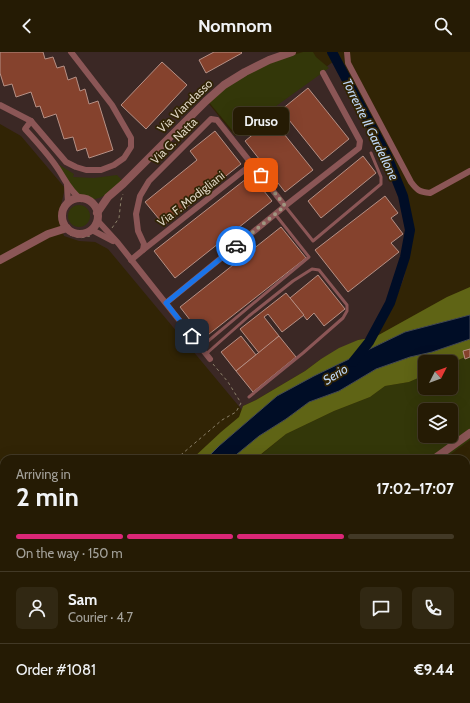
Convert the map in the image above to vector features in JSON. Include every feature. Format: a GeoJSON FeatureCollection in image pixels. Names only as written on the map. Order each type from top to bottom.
{"type":"FeatureCollection","features":[{"type":"Feature","properties":{"kind":"street"},"geometry":{"type":"LineString","coordinates":[[0,106],[31,121],[66,162],[76,167],[86,170],[101,170],[114,165],[124,158],[131,147],[131,138],[112,105],[71,52]]}},
{"type":"Feature","properties":{"kind":"street","name":"Via Viandasso"},"geometry":{"type":"LineString","coordinates":[[97,217],[108,197],[224,85],[269,60],[292,52]]}},
{"type":"Feature","properties":{"kind":"street"},"geometry":{"type":"LineString","coordinates":[[347,52],[348,63],[416,189],[430,193],[470,171]]}},
{"type":"Feature","properties":{"kind":"street"},"geometry":{"type":"LineString","coordinates":[[166,303],[359,148],[360,141],[323,73]]}},
{"type":"Feature","properties":{"kind":"street","name":"Via G. Natta"},"geometry":{"type":"LineString","coordinates":[[143,250],[144,244],[138,231],[136,214],[140,196],[148,181],[211,119],[217,120],[285,206]]}},
{"type":"Feature","properties":{"kind":"street"},"geometry":{"type":"LineString","coordinates":[[31,121],[25,129],[56,166],[75,195],[90,202],[96,209],[97,217],[95,226],[91,233]]}},
{"type":"Feature","properties":{"kind":"street","name":"Via F. Modigliani"},"geometry":{"type":"LineString","coordinates":[[143,250],[252,164]]}},
{"type":"Feature","properties":{"kind":"street"},"geometry":{"type":"LineString","coordinates":[[67,184],[68,203]]}},
{"type":"Feature","properties":{"kind":"street","name":"Via Viandasso"},"geometry":{"type":"LineString","coordinates":[[90,202],[108,197]]}},
{"type":"Feature","properties":{"kind":"street"},"geometry":{"type":"LineString","coordinates":[[48,234],[57,224],[65,206],[72,200],[81,199]]}},
{"type":"Feature","properties":{"kind":"street"},"geometry":{"type":"LineString","coordinates":[[62,215],[62,220],[67,231]]}},
{"type":"Feature","properties":{"kind":"street"},"geometry":{"type":"LineString","coordinates":[[97,217],[208,356]]}},
{"type":"Feature","properties":{"kind":"street"},"geometry":{"type":"LineString","coordinates":[[0,260],[48,234],[67,231],[76,234],[91,233],[118,243]]}},
{"type":"Feature","properties":{"kind":"street"},"geometry":{"type":"LineString","coordinates":[[131,260],[143,250]]}},
{"type":"Feature","properties":{"kind":"street"},"geometry":{"type":"LineString","coordinates":[[440,455],[470,433]]}},
{"type":"Feature","properties":{"kind":"lane"},"geometry":{"type":"LineString","coordinates":[[285,206],[313,241],[381,184],[381,177],[371,153]]}},
{"type":"Feature","properties":{"kind":"lane"},"geometry":{"type":"LineString","coordinates":[[200,347],[309,257],[275,214]]}},
{"type":"Feature","properties":{"kind":"lane"},"geometry":{"type":"LineString","coordinates":[[208,356],[249,316],[293,281],[312,269],[319,270],[347,305],[347,311],[343,318],[303,353],[248,397]]}},
{"type":"Feature","properties":{"kind":"path"},"geometry":{"type":"LineString","coordinates":[[67,231],[80,238],[91,233]]}},
{"type":"Feature","properties":{"kind":"path"},"geometry":{"type":"LineString","coordinates":[[181,455],[222,420],[236,412],[241,403],[228,382],[208,356]]}},
{"type":"Feature","properties":{"kind":"shaded area"},"geometry":{"type":"Polygon","coordinates":[[[0,52],[296,53],[249,75],[209,104],[235,136],[334,61],[384,149],[399,181],[410,221],[411,245],[404,278],[391,311],[375,337],[358,340],[321,359],[305,371],[243,406],[242,410],[108,249],[95,242],[79,241],[64,236],[58,218],[65,188],[21,136],[0,124],[0,52]]]}},
{"type":"Feature","properties":{"kind":"shaded area"},"geometry":{"type":"Polygon","coordinates":[[[470,287],[470,315],[405,332],[376,346],[219,446],[210,455],[196,455],[239,417],[243,406],[305,371],[339,348],[358,340],[375,337],[447,297],[470,287]]]}},
{"type":"Feature","properties":{"kind":"shaded area"},"geometry":{"type":"Polygon","coordinates":[[[470,339],[470,355],[458,360],[458,355],[419,355],[470,339]]]}},
{"type":"Feature","properties":{"kind":"shaded area"},"geometry":{"type":"Polygon","coordinates":[[[418,355],[418,378],[409,382],[385,386],[370,397],[334,411],[286,434],[260,455],[236,455],[259,436],[309,402],[339,391],[376,369],[418,355]]]}},
{"type":"Feature","properties":{"kind":"green space"},"geometry":{"type":"Polygon","coordinates":[[[303,52],[313,52],[316,57],[329,68],[236,135],[208,101],[240,77],[274,61],[303,52]]]}},
{"type":"Feature","properties":{"kind":"green space"},"geometry":{"type":"Polygon","coordinates":[[[58,164],[74,174],[73,177],[94,178],[117,175],[123,181],[110,192],[99,198],[91,199],[78,197],[58,164]]]}},
{"type":"Feature","properties":{"kind":"green space"},"geometry":{"type":"Polygon","coordinates":[[[79,205],[87,208],[90,216],[87,224],[79,227],[71,224],[68,216],[71,208],[79,205]]]}},
{"type":"Feature","properties":{"kind":"green space"},"geometry":{"type":"Polygon","coordinates":[[[470,355],[470,440],[449,455],[261,455],[286,434],[334,411],[370,397],[385,386],[409,382],[418,378],[418,395],[458,395],[458,360],[470,355]]]}},
{"type":"Feature","properties":{"kind":"water","name":"Serio"},"geometry":{"type":"Polygon","coordinates":[[[470,315],[470,339],[376,369],[339,391],[309,402],[259,436],[236,455],[210,455],[277,396],[314,376],[405,332],[470,315]]]}},
{"type":"Feature","properties":{"kind":"building"},"geometry":{"type":"Polygon","coordinates":[[[0,52],[43,52],[45,59],[53,57],[57,68],[64,66],[68,80],[76,77],[80,91],[85,89],[89,104],[98,101],[113,150],[89,158],[86,148],[77,151],[73,137],[64,139],[56,114],[44,118],[40,106],[36,107],[31,92],[16,97],[12,84],[4,86],[0,73],[0,52]]]}},
{"type":"Feature","properties":{"kind":"building"},"geometry":{"type":"Polygon","coordinates":[[[214,52],[242,53],[206,73],[199,60],[214,52]]]}},
{"type":"Feature","properties":{"kind":"building"},"geometry":{"type":"Polygon","coordinates":[[[162,62],[187,85],[146,129],[121,105],[162,62]]]}},
{"type":"Feature","properties":{"kind":"building"},"geometry":{"type":"Polygon","coordinates":[[[308,88],[349,139],[322,161],[281,110],[308,88]]]}},
{"type":"Feature","properties":{"kind":"building"},"geometry":{"type":"Polygon","coordinates":[[[272,119],[313,170],[285,192],[245,141],[272,119]]]}},
{"type":"Feature","properties":{"kind":"building"},"geometry":{"type":"Polygon","coordinates":[[[215,131],[241,164],[164,225],[145,202],[197,160],[190,151],[215,131]]]}},
{"type":"Feature","properties":{"kind":"building"},"geometry":{"type":"Polygon","coordinates":[[[363,156],[376,173],[321,218],[308,201],[363,156]]]}},
{"type":"Feature","properties":{"kind":"building"},"geometry":{"type":"Polygon","coordinates":[[[251,175],[272,201],[175,278],[154,251],[251,175]]]}},
{"type":"Feature","properties":{"kind":"building"},"geometry":{"type":"Polygon","coordinates":[[[385,196],[398,213],[391,218],[403,234],[391,243],[399,252],[348,292],[315,250],[385,196]]]}},
{"type":"Feature","properties":{"kind":"building"},"geometry":{"type":"Polygon","coordinates":[[[281,227],[306,258],[204,338],[180,307],[281,227]]]}},
{"type":"Feature","properties":{"kind":"building"},"geometry":{"type":"Polygon","coordinates":[[[318,275],[345,309],[324,326],[314,313],[307,320],[290,298],[318,275]]]}},
{"type":"Feature","properties":{"kind":"building"},"geometry":{"type":"Polygon","coordinates":[[[286,293],[304,315],[282,332],[268,314],[264,317],[279,336],[259,353],[240,329],[286,293]]]}},
{"type":"Feature","properties":{"kind":"building"},"geometry":{"type":"Polygon","coordinates":[[[241,336],[256,355],[236,371],[221,352],[241,336]]]}},
{"type":"Feature","properties":{"kind":"building"},"geometry":{"type":"Polygon","coordinates":[[[279,336],[296,357],[253,392],[236,371],[279,336]]]}},
{"type":"Feature","properties":{"kind":"building"},"geometry":{"type":"Polygon","coordinates":[[[470,349],[470,357],[465,359],[463,351],[470,349]]]}},
{"type":"Feature","properties":{"kind":"waterway","name":"Torrente Il Gardellone"},"geometry":{"type":"LineString","coordinates":[[332,52],[387,156],[403,196],[410,230],[405,257],[390,303],[369,342],[353,362]]}},
{"type":"Feature","properties":{"kind":"way so far"},"geometry":{"type":"LineString","coordinates":[[236,246],[285,206],[261,175]]}},
{"type":"Feature","properties":{"kind":"place","name":"Druso"},"geometry":{"type":"Point","coordinates":[261,175]}},
{"type":"Feature","properties":{"kind":"route"},"geometry":{"type":"LineString","coordinates":[[192,336],[166,303],[236,246]]}}]}
